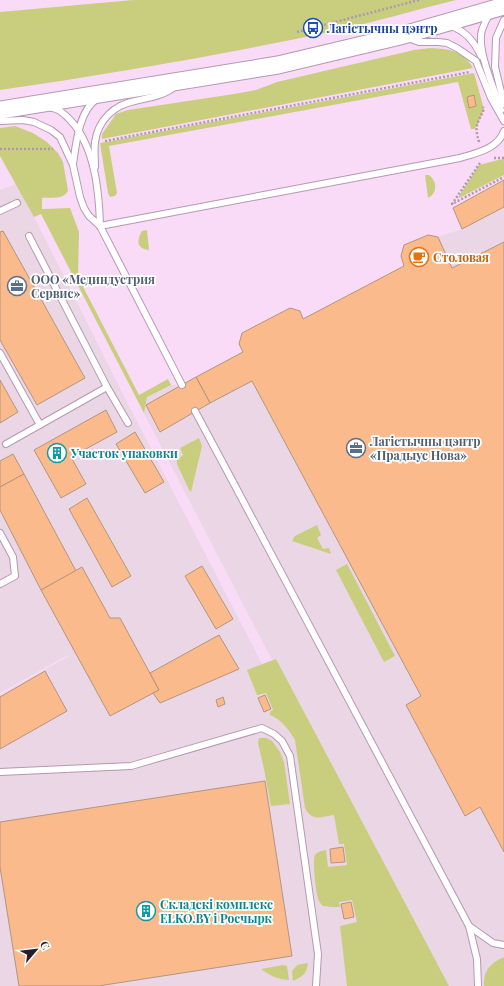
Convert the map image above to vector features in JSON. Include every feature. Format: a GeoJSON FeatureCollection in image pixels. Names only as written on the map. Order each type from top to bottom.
{"type":"FeatureCollection","features":[{"type":"Feature","properties":{"kind":"main road"},"geometry":{"type":"LineString","coordinates":[[0,110],[278,65],[400,36],[440,24],[500,12]]}},
{"type":"Feature","properties":{"kind":"lane"},"geometry":{"type":"LineString","coordinates":[[500,12],[482,30],[481,40],[489,74],[504,119]]}},
{"type":"Feature","properties":{"kind":"lane"},"geometry":{"type":"LineString","coordinates":[[500,12],[496,38],[495,67],[504,104]]}},
{"type":"Feature","properties":{"kind":"lane"},"geometry":{"type":"LineString","coordinates":[[440,24],[456,28],[471,40],[479,52],[489,74]]}},
{"type":"Feature","properties":{"kind":"lane"},"geometry":{"type":"LineString","coordinates":[[400,36],[419,42],[447,43],[476,61],[491,98],[504,119]]}},
{"type":"Feature","properties":{"kind":"lane"},"geometry":{"type":"LineString","coordinates":[[95,176],[95,143],[98,131],[101,124],[115,108],[128,102],[156,96],[172,90],[180,81]]}},
{"type":"Feature","properties":{"kind":"lane"},"geometry":{"type":"LineString","coordinates":[[73,164],[79,131],[84,115],[93,101],[105,93]]}},
{"type":"Feature","properties":{"kind":"lane"},"geometry":{"type":"LineString","coordinates":[[40,104],[59,111],[73,123],[86,144],[97,186],[100,209],[100,226]]}},
{"type":"Feature","properties":{"kind":"lane"},"geometry":{"type":"LineString","coordinates":[[0,121],[23,120],[34,122],[51,130],[60,137],[73,164],[80,197],[84,208],[89,216],[100,226],[182,385]]}},
{"type":"Feature","properties":{"kind":"lane"},"geometry":{"type":"LineString","coordinates":[[100,226],[460,158],[479,152],[495,144],[502,137],[504,131]]}},
{"type":"Feature","properties":{"kind":"lane"},"geometry":{"type":"LineString","coordinates":[[0,211],[17,203]]}},
{"type":"Feature","properties":{"kind":"lane"},"geometry":{"type":"LineString","coordinates":[[29,236],[107,387],[128,423]]}},
{"type":"Feature","properties":{"kind":"lane"},"geometry":{"type":"LineString","coordinates":[[0,353],[40,425]]}},
{"type":"Feature","properties":{"kind":"lane"},"geometry":{"type":"LineString","coordinates":[[6,444],[107,387]]}},
{"type":"Feature","properties":{"kind":"lane"},"geometry":{"type":"LineString","coordinates":[[195,411],[469,926],[477,959],[478,986]]}},
{"type":"Feature","properties":{"kind":"lane"},"geometry":{"type":"LineString","coordinates":[[0,533],[13,557],[15,576],[0,584]]}},
{"type":"Feature","properties":{"kind":"lane"},"geometry":{"type":"LineString","coordinates":[[0,772],[131,766],[262,728],[274,734],[282,741],[290,756],[318,954],[316,986]]}},
{"type":"Feature","properties":{"kind":"lane"},"geometry":{"type":"LineString","coordinates":[[469,926],[493,943],[504,945]]}},
{"type":"Feature","properties":{"kind":"path"},"geometry":{"type":"LineString","coordinates":[[297,32],[418,0]]}},
{"type":"Feature","properties":{"kind":"path"},"geometry":{"type":"LineString","coordinates":[[95,143],[473,71],[474,73]]}},
{"type":"Feature","properties":{"kind":"path"},"geometry":{"type":"LineString","coordinates":[[476,131],[484,109],[482,102]]}},
{"type":"Feature","properties":{"kind":"path"},"geometry":{"type":"LineString","coordinates":[[0,149],[53,149]]}},
{"type":"Feature","properties":{"kind":"path"},"geometry":{"type":"LineString","coordinates":[[490,159],[495,157],[504,158]]}},
{"type":"Feature","properties":{"kind":"path"},"geometry":{"type":"LineString","coordinates":[[485,161],[479,164],[452,204],[504,177]]}},
{"type":"Feature","properties":{"kind":"shaded area"},"geometry":{"type":"Polygon","coordinates":[[[504,180],[504,986],[0,986],[0,695],[71,655],[64,657],[0,693],[0,190],[16,184],[262,664],[272,660],[136,398],[168,379],[171,385],[182,385],[242,352],[239,344],[242,333],[290,308],[300,311],[304,319],[404,266],[401,256],[404,245],[428,235],[438,237],[462,229],[453,208],[504,180]]]}},
{"type":"Feature","properties":{"kind":"green space"},"geometry":{"type":"Polygon","coordinates":[[[133,0],[456,0],[346,28],[248,49],[165,64],[0,90],[0,12],[133,0]]]}},
{"type":"Feature","properties":{"kind":"green space"},"geometry":{"type":"Polygon","coordinates":[[[430,48],[449,50],[460,54],[465,57],[473,68],[102,139],[102,134],[116,114],[128,110],[256,90],[277,82],[414,50],[430,48]]]}},
{"type":"Feature","properties":{"kind":"green space"},"geometry":{"type":"Polygon","coordinates":[[[474,73],[484,109],[477,126],[474,129],[471,129],[458,82],[109,146],[117,193],[115,196],[110,197],[108,193],[100,143],[474,73]]]}},
{"type":"Feature","properties":{"kind":"green space"},"geometry":{"type":"Polygon","coordinates":[[[15,126],[33,133],[47,142],[58,153],[63,162],[68,190],[61,197],[42,198],[42,209],[70,208],[79,232],[78,277],[139,395],[168,379],[171,385],[147,397],[144,413],[41,214],[34,217],[0,156],[0,128],[15,126]]]}},
{"type":"Feature","properties":{"kind":"green space"},"geometry":{"type":"Polygon","coordinates":[[[504,159],[504,175],[459,198],[479,165],[504,159]]]}},
{"type":"Feature","properties":{"kind":"green space"},"geometry":{"type":"Polygon","coordinates":[[[425,175],[429,175],[434,180],[435,184],[434,193],[428,198],[425,175]]]}},
{"type":"Feature","properties":{"kind":"green space"},"geometry":{"type":"Polygon","coordinates":[[[147,230],[149,250],[142,248],[138,241],[142,231],[147,230]]]}},
{"type":"Feature","properties":{"kind":"green space"},"geometry":{"type":"Polygon","coordinates":[[[199,438],[202,446],[191,492],[177,464],[177,460],[183,455],[180,448],[199,438]]]}},
{"type":"Feature","properties":{"kind":"green space"},"geometry":{"type":"Polygon","coordinates":[[[317,525],[321,535],[317,538],[323,549],[329,548],[331,554],[292,541],[295,536],[317,525]]]}},
{"type":"Feature","properties":{"kind":"green space"},"geometry":{"type":"Polygon","coordinates":[[[347,564],[395,656],[384,662],[336,570],[347,564]]]}},
{"type":"Feature","properties":{"kind":"green space"},"geometry":{"type":"Polygon","coordinates":[[[276,659],[449,986],[347,986],[340,926],[357,922],[352,900],[339,902],[340,907],[323,906],[319,902],[318,898],[314,863],[315,855],[320,851],[326,850],[328,867],[347,865],[344,844],[339,844],[334,815],[317,818],[311,815],[305,808],[295,740],[282,722],[270,715],[270,712],[273,710],[266,693],[257,695],[247,670],[276,659]]]}},
{"type":"Feature","properties":{"kind":"green space"},"geometry":{"type":"Polygon","coordinates":[[[259,738],[266,738],[272,741],[280,752],[284,762],[290,804],[271,806],[258,743],[259,738]]]}},
{"type":"Feature","properties":{"kind":"green space"},"geometry":{"type":"Polygon","coordinates":[[[504,957],[504,986],[484,986],[486,971],[495,962],[504,957]]]}},
{"type":"Feature","properties":{"kind":"green space"},"geometry":{"type":"Polygon","coordinates":[[[308,963],[304,975],[293,981],[292,971],[297,965],[308,963]]]}},
{"type":"Feature","properties":{"kind":"green space"},"geometry":{"type":"Polygon","coordinates":[[[283,965],[287,966],[289,980],[274,977],[261,969],[283,965]]]}},
{"type":"Feature","properties":{"kind":"building"},"geometry":{"type":"Polygon","coordinates":[[[474,95],[476,106],[469,108],[467,97],[474,95]]]}},
{"type":"Feature","properties":{"kind":"building"},"geometry":{"type":"Polygon","coordinates":[[[504,180],[504,207],[462,229],[453,208],[504,180]]]}},
{"type":"Feature","properties":{"kind":"building","name":"ООО «Мединдустрия Сервис»"},"geometry":{"type":"Polygon","coordinates":[[[3,231],[85,378],[37,405],[0,340],[0,232],[3,231]]]}},
{"type":"Feature","properties":{"kind":"building"},"geometry":{"type":"Polygon","coordinates":[[[428,235],[438,237],[452,268],[504,242],[504,852],[480,807],[465,816],[406,705],[421,696],[252,381],[210,403],[196,377],[243,352],[239,344],[242,333],[290,308],[300,311],[303,319],[404,266],[401,256],[404,245],[428,235]]]}},
{"type":"Feature","properties":{"kind":"building"},"geometry":{"type":"Polygon","coordinates":[[[196,377],[210,403],[160,432],[146,405],[196,377]]]}},
{"type":"Feature","properties":{"kind":"building"},"geometry":{"type":"Polygon","coordinates":[[[0,380],[18,412],[0,423],[0,380]]]}},
{"type":"Feature","properties":{"kind":"building","name":"Участок упаковки"},"geometry":{"type":"Polygon","coordinates":[[[106,410],[117,432],[71,457],[86,484],[61,498],[34,450],[106,410]]]}},
{"type":"Feature","properties":{"kind":"building"},"geometry":{"type":"Polygon","coordinates":[[[135,432],[164,482],[145,493],[116,444],[135,432]]]}},
{"type":"Feature","properties":{"kind":"building"},"geometry":{"type":"Polygon","coordinates":[[[13,454],[24,474],[0,487],[0,461],[13,454]]]}},
{"type":"Feature","properties":{"kind":"building"},"geometry":{"type":"Polygon","coordinates":[[[24,474],[76,571],[41,590],[0,510],[0,487],[24,474]]]}},
{"type":"Feature","properties":{"kind":"building"},"geometry":{"type":"Polygon","coordinates":[[[87,498],[131,576],[112,587],[69,509],[87,498]]]}},
{"type":"Feature","properties":{"kind":"building"},"geometry":{"type":"Polygon","coordinates":[[[202,566],[233,619],[216,629],[185,576],[202,566]]]}},
{"type":"Feature","properties":{"kind":"building"},"geometry":{"type":"Polygon","coordinates":[[[82,567],[110,618],[120,618],[159,690],[110,716],[41,590],[82,567]]]}},
{"type":"Feature","properties":{"kind":"building"},"geometry":{"type":"Polygon","coordinates":[[[219,635],[239,669],[160,703],[153,693],[159,690],[150,673],[219,635]]]}},
{"type":"Feature","properties":{"kind":"building"},"geometry":{"type":"Polygon","coordinates":[[[45,671],[67,711],[0,749],[0,697],[45,671]]]}},
{"type":"Feature","properties":{"kind":"building"},"geometry":{"type":"Polygon","coordinates":[[[265,695],[271,709],[264,712],[258,698],[265,695]]]}},
{"type":"Feature","properties":{"kind":"building"},"geometry":{"type":"Polygon","coordinates":[[[223,697],[225,704],[218,707],[216,700],[223,697]]]}},
{"type":"Feature","properties":{"kind":"building","name":"Складскі комплекс ELKO.BY і Росчырк"},"geometry":{"type":"Polygon","coordinates":[[[265,781],[292,956],[98,986],[19,986],[0,867],[0,822],[265,781]]]}},
{"type":"Feature","properties":{"kind":"building"},"geometry":{"type":"Polygon","coordinates":[[[343,847],[345,862],[331,863],[330,849],[343,847]]]}},
{"type":"Feature","properties":{"kind":"building"},"geometry":{"type":"Polygon","coordinates":[[[351,902],[354,917],[344,919],[341,904],[351,902]]]}},
{"type":"Feature","properties":{"kind":"place","name":"Лагістычны цэнтр"},"geometry":{"type":"Point","coordinates":[313,28]}},
{"type":"Feature","properties":{"kind":"place","name":"Столовая"},"geometry":{"type":"Point","coordinates":[419,257]}},
{"type":"Feature","properties":{"kind":"place","name":"ООО «Мединдустрия Сервис»"},"geometry":{"type":"Point","coordinates":[17,286]}},
{"type":"Feature","properties":{"kind":"place","name":"Лагістычны цэнтр «Прадыус Нова»"},"geometry":{"type":"Point","coordinates":[356,448]}},
{"type":"Feature","properties":{"kind":"place","name":"Участок упаковки"},"geometry":{"type":"Point","coordinates":[57,453]}},
{"type":"Feature","properties":{"kind":"place","name":"Складскі комплекс ELKO.BY і Росчырк"},"geometry":{"type":"Point","coordinates":[146,911]}}]}
